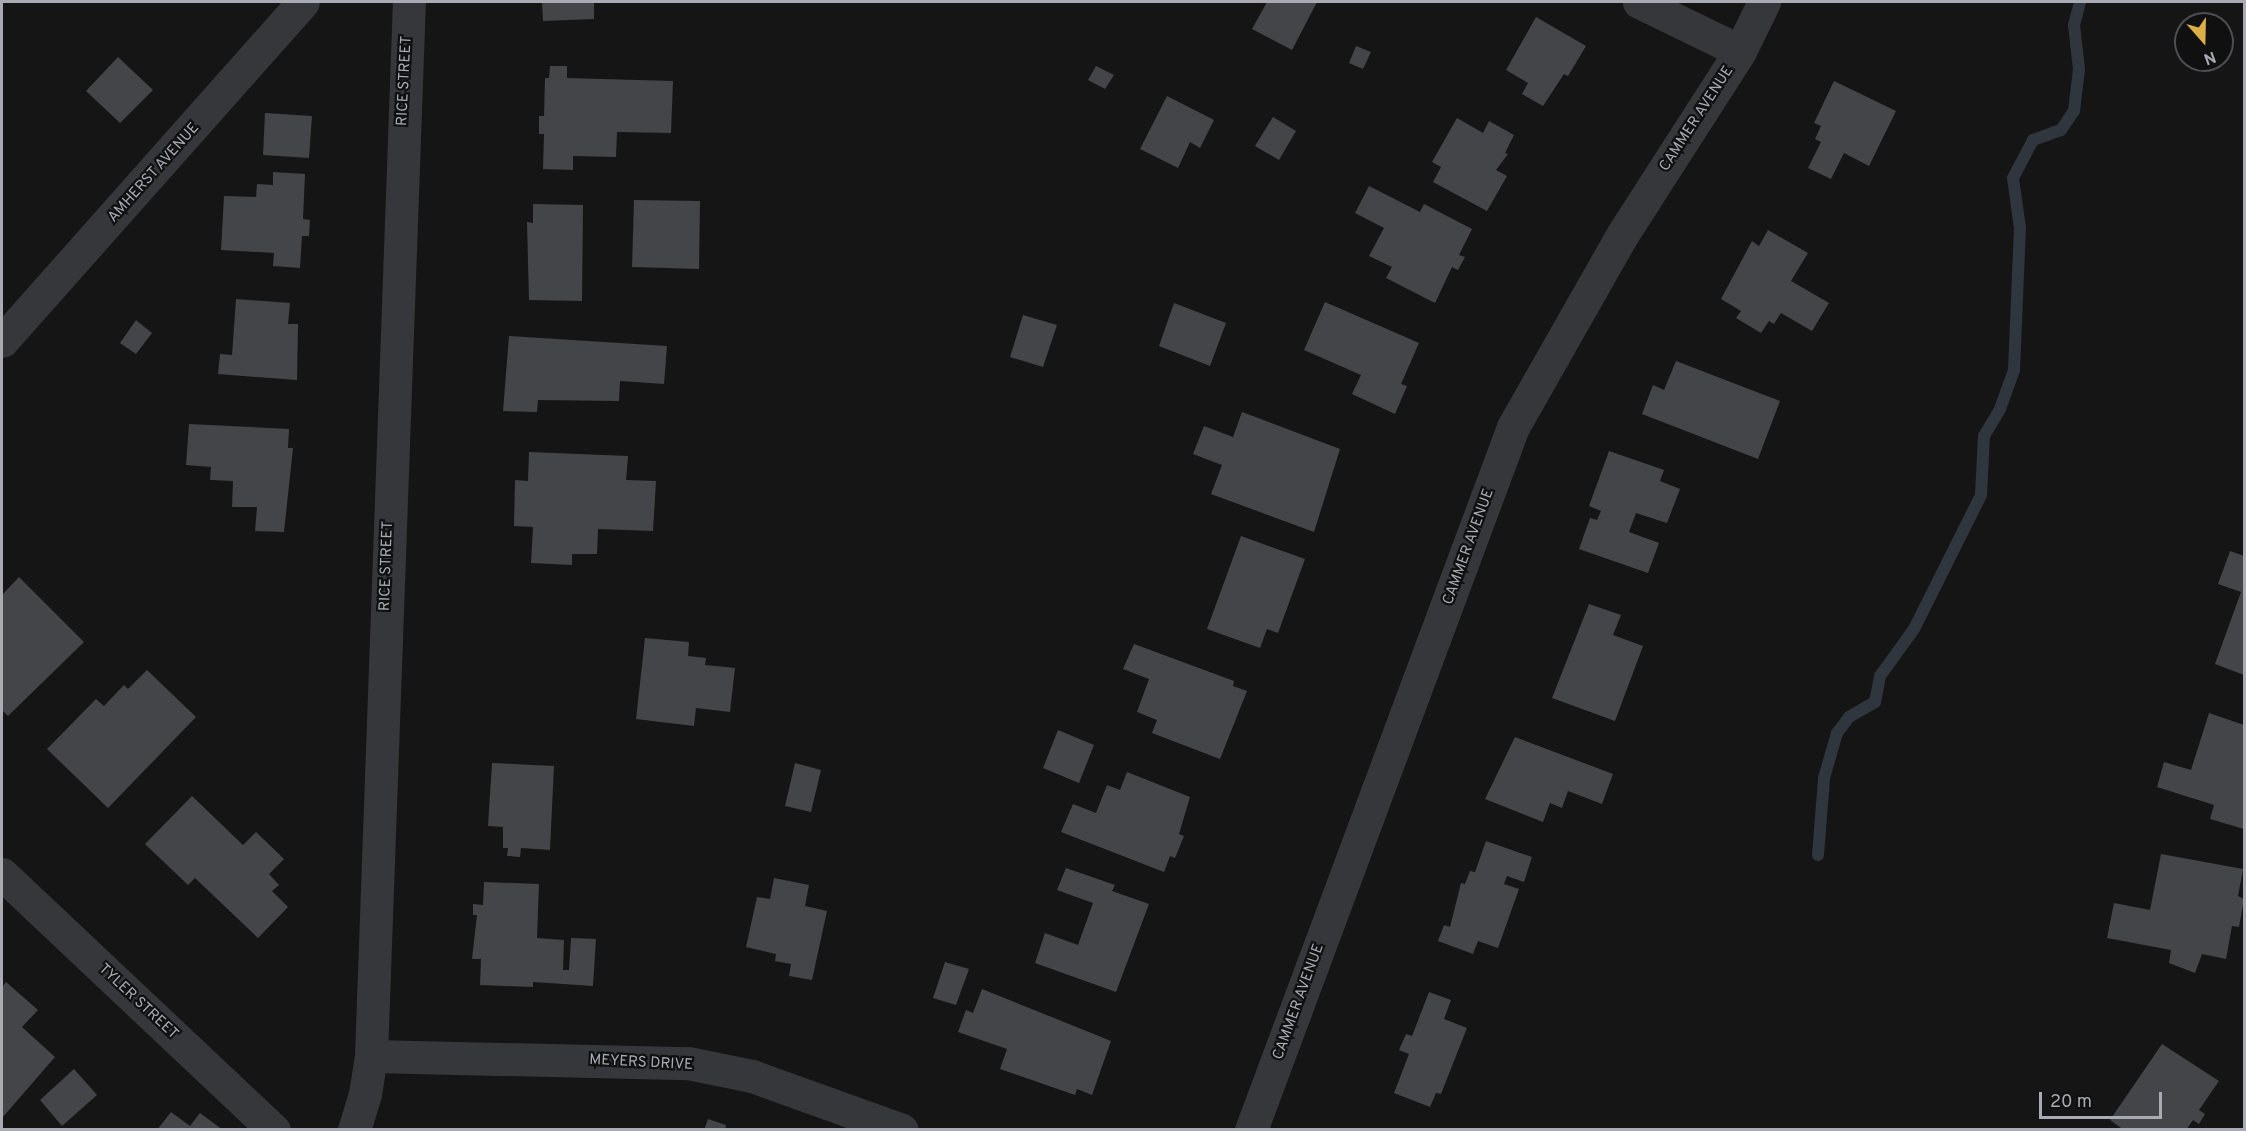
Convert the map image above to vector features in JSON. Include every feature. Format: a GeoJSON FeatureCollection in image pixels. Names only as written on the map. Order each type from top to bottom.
{"type":"FeatureCollection","features":[{"type":"Feature","properties":{"kind":"street","name":"AMHERST AVENUE"},"geometry":{"type":"LineString","coordinates":[[2,341],[303,2]]}},
{"type":"Feature","properties":{"kind":"street","name":"RICE STREET"},"geometry":{"type":"LineString","coordinates":[[354,1130],[365,1094],[371,1056],[409,2]]}},
{"type":"Feature","properties":{"kind":"street"},"geometry":{"type":"LineString","coordinates":[[1638,2],[1740,51]]}},
{"type":"Feature","properties":{"kind":"street","name":"CAMMER AVENUE"},"geometry":{"type":"LineString","coordinates":[[1251,1130],[1514,427],[1624,232],[1740,51],[1764,2]]}},
{"type":"Feature","properties":{"kind":"street","name":"TYLER STREET"},"geometry":{"type":"LineString","coordinates":[[2,874],[274,1130]]}},
{"type":"Feature","properties":{"kind":"street","name":"MEYERS DRIVE"},"geometry":{"type":"LineString","coordinates":[[371,1056],[688,1063],[752,1076],[902,1130]]}},
{"type":"Feature","properties":{"kind":"building"},"geometry":{"type":"Polygon","coordinates":[[[542,2],[594,2],[594,19],[543,21],[542,2]]]}},
{"type":"Feature","properties":{"kind":"building"},"geometry":{"type":"Polygon","coordinates":[[[1267,2],[1317,2],[1292,50],[1252,29],[1267,2]]]}},
{"type":"Feature","properties":{"kind":"building"},"geometry":{"type":"Polygon","coordinates":[[[1536,17],[1586,46],[1568,76],[1564,74],[1543,106],[1522,94],[1528,83],[1506,70],[1536,17]]]}},
{"type":"Feature","properties":{"kind":"building"},"geometry":{"type":"Polygon","coordinates":[[[1356,46],[1371,52],[1363,69],[1349,63],[1356,46]]]}},
{"type":"Feature","properties":{"kind":"building"},"geometry":{"type":"Polygon","coordinates":[[[118,57],[153,90],[120,123],[86,91],[118,57]]]}},
{"type":"Feature","properties":{"kind":"building"},"geometry":{"type":"Polygon","coordinates":[[[550,66],[567,66],[567,78],[673,81],[671,133],[617,132],[616,157],[573,156],[573,170],[543,169],[544,134],[539,134],[539,116],[544,116],[545,78],[549,78],[550,66]]]}},
{"type":"Feature","properties":{"kind":"building"},"geometry":{"type":"Polygon","coordinates":[[[1096,66],[1114,75],[1105,89],[1088,80],[1096,66]]]}},
{"type":"Feature","properties":{"kind":"building"},"geometry":{"type":"Polygon","coordinates":[[[1834,81],[1896,111],[1869,166],[1844,153],[1831,179],[1808,168],[1821,142],[1815,139],[1821,126],[1814,123],[1834,81]]]}},
{"type":"Feature","properties":{"kind":"building"},"geometry":{"type":"Polygon","coordinates":[[[1167,96],[1214,120],[1200,148],[1190,142],[1178,168],[1140,149],[1167,96]]]}},
{"type":"Feature","properties":{"kind":"building"},"geometry":{"type":"Polygon","coordinates":[[[265,113],[312,116],[309,158],[263,155],[265,113]]]}},
{"type":"Feature","properties":{"kind":"building"},"geometry":{"type":"Polygon","coordinates":[[[1273,117],[1296,131],[1279,160],[1255,146],[1273,117]]]}},
{"type":"Feature","properties":{"kind":"building"},"geometry":{"type":"Polygon","coordinates":[[[1457,118],[1483,133],[1489,121],[1514,135],[1505,153],[1508,154],[1496,170],[1507,176],[1487,211],[1433,182],[1441,167],[1432,162],[1457,118]]]}},
{"type":"Feature","properties":{"kind":"building"},"geometry":{"type":"Polygon","coordinates":[[[273,172],[305,174],[303,219],[310,220],[309,236],[302,236],[300,268],[273,266],[274,253],[221,250],[224,196],[256,197],[257,184],[273,185],[273,172]]]}},
{"type":"Feature","properties":{"kind":"building"},"geometry":{"type":"Polygon","coordinates":[[[1369,186],[1420,212],[1424,204],[1472,229],[1459,255],[1465,257],[1458,270],[1452,267],[1435,303],[1386,278],[1392,267],[1369,256],[1384,228],[1355,213],[1369,186]]]}},
{"type":"Feature","properties":{"kind":"building"},"geometry":{"type":"Polygon","coordinates":[[[634,200],[700,201],[699,269],[632,267],[634,200]]]}},
{"type":"Feature","properties":{"kind":"building"},"geometry":{"type":"Polygon","coordinates":[[[533,204],[583,205],[582,301],[529,300],[527,222],[533,223],[533,204]]]}},
{"type":"Feature","properties":{"kind":"building"},"geometry":{"type":"Polygon","coordinates":[[[1768,230],[1808,253],[1791,281],[1829,303],[1812,331],[1781,313],[1774,324],[1769,321],[1761,333],[1736,318],[1741,311],[1721,299],[1752,241],[1759,246],[1768,230]]]}},
{"type":"Feature","properties":{"kind":"building"},"geometry":{"type":"Polygon","coordinates":[[[236,299],[290,303],[288,324],[298,324],[297,380],[218,374],[220,354],[232,355],[236,299]]]}},
{"type":"Feature","properties":{"kind":"building"},"geometry":{"type":"Polygon","coordinates":[[[1325,302],[1419,343],[1401,384],[1407,386],[1395,414],[1352,394],[1361,375],[1304,350],[1325,302]]]}},
{"type":"Feature","properties":{"kind":"building"},"geometry":{"type":"Polygon","coordinates":[[[1174,303],[1226,323],[1210,366],[1159,346],[1174,303]]]}},
{"type":"Feature","properties":{"kind":"building"},"geometry":{"type":"Polygon","coordinates":[[[1023,315],[1057,325],[1043,367],[1010,357],[1023,315]]]}},
{"type":"Feature","properties":{"kind":"building"},"geometry":{"type":"Polygon","coordinates":[[[136,320],[152,333],[136,354],[120,343],[136,320]]]}},
{"type":"Feature","properties":{"kind":"building"},"geometry":{"type":"Polygon","coordinates":[[[509,336],[667,346],[664,384],[620,381],[619,401],[538,400],[537,412],[503,411],[509,336]]]}},
{"type":"Feature","properties":{"kind":"building"},"geometry":{"type":"Polygon","coordinates":[[[1676,361],[1780,401],[1758,459],[1642,414],[1653,385],[1664,390],[1676,361]]]}},
{"type":"Feature","properties":{"kind":"building"},"geometry":{"type":"Polygon","coordinates":[[[1242,412],[1340,449],[1314,532],[1211,494],[1222,465],[1193,454],[1204,426],[1233,437],[1242,412]]]}},
{"type":"Feature","properties":{"kind":"building"},"geometry":{"type":"Polygon","coordinates":[[[189,424],[289,429],[288,448],[293,448],[284,532],[255,531],[257,507],[232,507],[233,481],[210,480],[211,467],[186,465],[189,424]]]}},
{"type":"Feature","properties":{"kind":"building"},"geometry":{"type":"Polygon","coordinates":[[[1609,451],[1664,470],[1660,481],[1680,489],[1667,523],[1636,513],[1629,532],[1659,543],[1648,573],[1579,549],[1590,518],[1597,520],[1601,511],[1589,506],[1609,451]]]}},
{"type":"Feature","properties":{"kind":"building"},"geometry":{"type":"Polygon","coordinates":[[[529,452],[628,456],[626,480],[656,481],[653,531],[598,529],[597,554],[572,554],[572,565],[531,563],[533,527],[514,526],[515,480],[528,481],[529,452]]]}},
{"type":"Feature","properties":{"kind":"building"},"geometry":{"type":"Polygon","coordinates":[[[1241,536],[1305,559],[1278,633],[1267,629],[1260,648],[1207,629],[1241,536]]]}},
{"type":"Feature","properties":{"kind":"building"},"geometry":{"type":"Polygon","coordinates":[[[2230,551],[2244,556],[2244,675],[2215,664],[2241,592],[2218,584],[2230,551]]]}},
{"type":"Feature","properties":{"kind":"building"},"geometry":{"type":"Polygon","coordinates":[[[19,577],[84,642],[8,716],[2,710],[2,595],[19,577]]]}},
{"type":"Feature","properties":{"kind":"building"},"geometry":{"type":"Polygon","coordinates":[[[1589,604],[1621,615],[1613,635],[1643,646],[1615,721],[1552,698],[1589,604]]]}},
{"type":"Feature","properties":{"kind":"building"},"geometry":{"type":"Polygon","coordinates":[[[645,638],[689,642],[688,656],[706,658],[705,665],[735,668],[730,712],[696,708],[694,726],[636,719],[645,638]]]}},
{"type":"Feature","properties":{"kind":"building"},"geometry":{"type":"Polygon","coordinates":[[[1134,644],[1234,681],[1233,686],[1247,691],[1220,759],[1152,733],[1157,720],[1137,712],[1149,679],[1123,669],[1134,644]]]}},
{"type":"Feature","properties":{"kind":"building"},"geometry":{"type":"Polygon","coordinates":[[[147,670],[196,717],[108,808],[47,749],[96,699],[104,706],[124,685],[128,689],[147,670]]]}},
{"type":"Feature","properties":{"kind":"building"},"geometry":{"type":"Polygon","coordinates":[[[2209,713],[2244,725],[2244,829],[2210,819],[2214,805],[2157,787],[2164,762],[2191,770],[2209,713]]]}},
{"type":"Feature","properties":{"kind":"building"},"geometry":{"type":"Polygon","coordinates":[[[1058,730],[1094,745],[1079,783],[1043,768],[1058,730]]]}},
{"type":"Feature","properties":{"kind":"building"},"geometry":{"type":"Polygon","coordinates":[[[1515,737],[1613,774],[1602,804],[1568,791],[1562,808],[1550,803],[1543,822],[1485,799],[1515,737]]]}},
{"type":"Feature","properties":{"kind":"building"},"geometry":{"type":"Polygon","coordinates":[[[492,763],[554,766],[550,850],[521,848],[520,857],[507,856],[508,848],[503,848],[503,827],[488,826],[492,763]]]}},
{"type":"Feature","properties":{"kind":"building"},"geometry":{"type":"Polygon","coordinates":[[[795,763],[821,770],[811,812],[785,806],[795,763]]]}},
{"type":"Feature","properties":{"kind":"building"},"geometry":{"type":"Polygon","coordinates":[[[1127,772],[1190,797],[1179,834],[1184,836],[1175,858],[1170,856],[1164,872],[1061,832],[1073,804],[1096,813],[1107,785],[1120,790],[1127,772]]]}},
{"type":"Feature","properties":{"kind":"building"},"geometry":{"type":"Polygon","coordinates":[[[192,796],[243,845],[256,832],[284,859],[269,874],[279,885],[272,891],[288,907],[258,938],[195,878],[188,885],[145,844],[192,796]]]}},
{"type":"Feature","properties":{"kind":"building"},"geometry":{"type":"Polygon","coordinates":[[[1486,841],[1532,857],[1524,882],[1507,876],[1504,884],[1519,889],[1498,948],[1478,941],[1473,954],[1438,941],[1444,925],[1450,927],[1461,883],[1465,884],[1470,871],[1475,872],[1486,841]]]}},
{"type":"Feature","properties":{"kind":"building"},"geometry":{"type":"Polygon","coordinates":[[[2161,854],[2243,869],[2238,896],[2244,899],[2239,927],[2232,926],[2226,959],[2202,954],[2195,973],[2169,963],[2171,950],[2107,938],[2114,903],[2150,910],[2161,854]]]}},
{"type":"Feature","properties":{"kind":"building"},"geometry":{"type":"Polygon","coordinates":[[[1066,868],[1115,885],[1112,891],[1149,904],[1116,992],[1035,963],[1045,933],[1078,945],[1093,903],[1057,890],[1066,868]]]}},
{"type":"Feature","properties":{"kind":"building"},"geometry":{"type":"Polygon","coordinates":[[[774,878],[809,885],[805,906],[827,911],[812,980],[789,976],[791,964],[775,961],[776,954],[746,947],[757,897],[770,899],[774,878]]]}},
{"type":"Feature","properties":{"kind":"building"},"geometry":{"type":"Polygon","coordinates":[[[484,882],[539,884],[537,938],[564,940],[563,970],[569,970],[571,938],[596,939],[593,986],[533,982],[533,987],[480,985],[481,959],[472,959],[477,915],[473,915],[473,904],[483,905],[484,882]]]}},
{"type":"Feature","properties":{"kind":"building"},"geometry":{"type":"Polygon","coordinates":[[[945,962],[969,969],[956,1005],[933,998],[945,962]]]}},
{"type":"Feature","properties":{"kind":"building"},"geometry":{"type":"Polygon","coordinates":[[[6,982],[38,1010],[22,1027],[55,1057],[2,1118],[2,987],[6,982]]]}},
{"type":"Feature","properties":{"kind":"building"},"geometry":{"type":"Polygon","coordinates":[[[982,989],[1111,1041],[1092,1095],[1077,1089],[1075,1095],[1000,1069],[1007,1049],[958,1032],[966,1010],[973,1013],[982,989]]]}},
{"type":"Feature","properties":{"kind":"building"},"geometry":{"type":"Polygon","coordinates":[[[1429,992],[1451,1000],[1444,1019],[1467,1028],[1441,1094],[1436,1093],[1430,1107],[1394,1093],[1409,1054],[1399,1050],[1406,1034],[1412,1036],[1429,992]]]}},
{"type":"Feature","properties":{"kind":"building"},"geometry":{"type":"Polygon","coordinates":[[[2162,1044],[2219,1081],[2199,1110],[2205,1114],[2199,1124],[2193,1120],[2186,1130],[2124,1130],[2110,1120],[2162,1044]]]}},
{"type":"Feature","properties":{"kind":"building"},"geometry":{"type":"Polygon","coordinates":[[[74,1069],[97,1095],[62,1126],[40,1100],[74,1069]]]}},
{"type":"Feature","properties":{"kind":"building"},"geometry":{"type":"Polygon","coordinates":[[[171,1112],[190,1126],[200,1113],[223,1130],[157,1130],[171,1112]]]}},
{"type":"Feature","properties":{"kind":"building"},"geometry":{"type":"Polygon","coordinates":[[[708,1119],[726,1125],[725,1130],[704,1130],[708,1119]]]}},
{"type":"Feature","properties":{"kind":"waterway"},"geometry":{"type":"LineString","coordinates":[[1818,855],[1824,778],[1837,733],[1849,717],[1875,702],[1880,676],[1914,629],[1981,495],[1984,436],[2000,409],[2014,370],[2020,228],[2013,178],[2033,140],[2061,130],[2074,111],[2079,69],[2074,25],[2080,2]]}}]}
